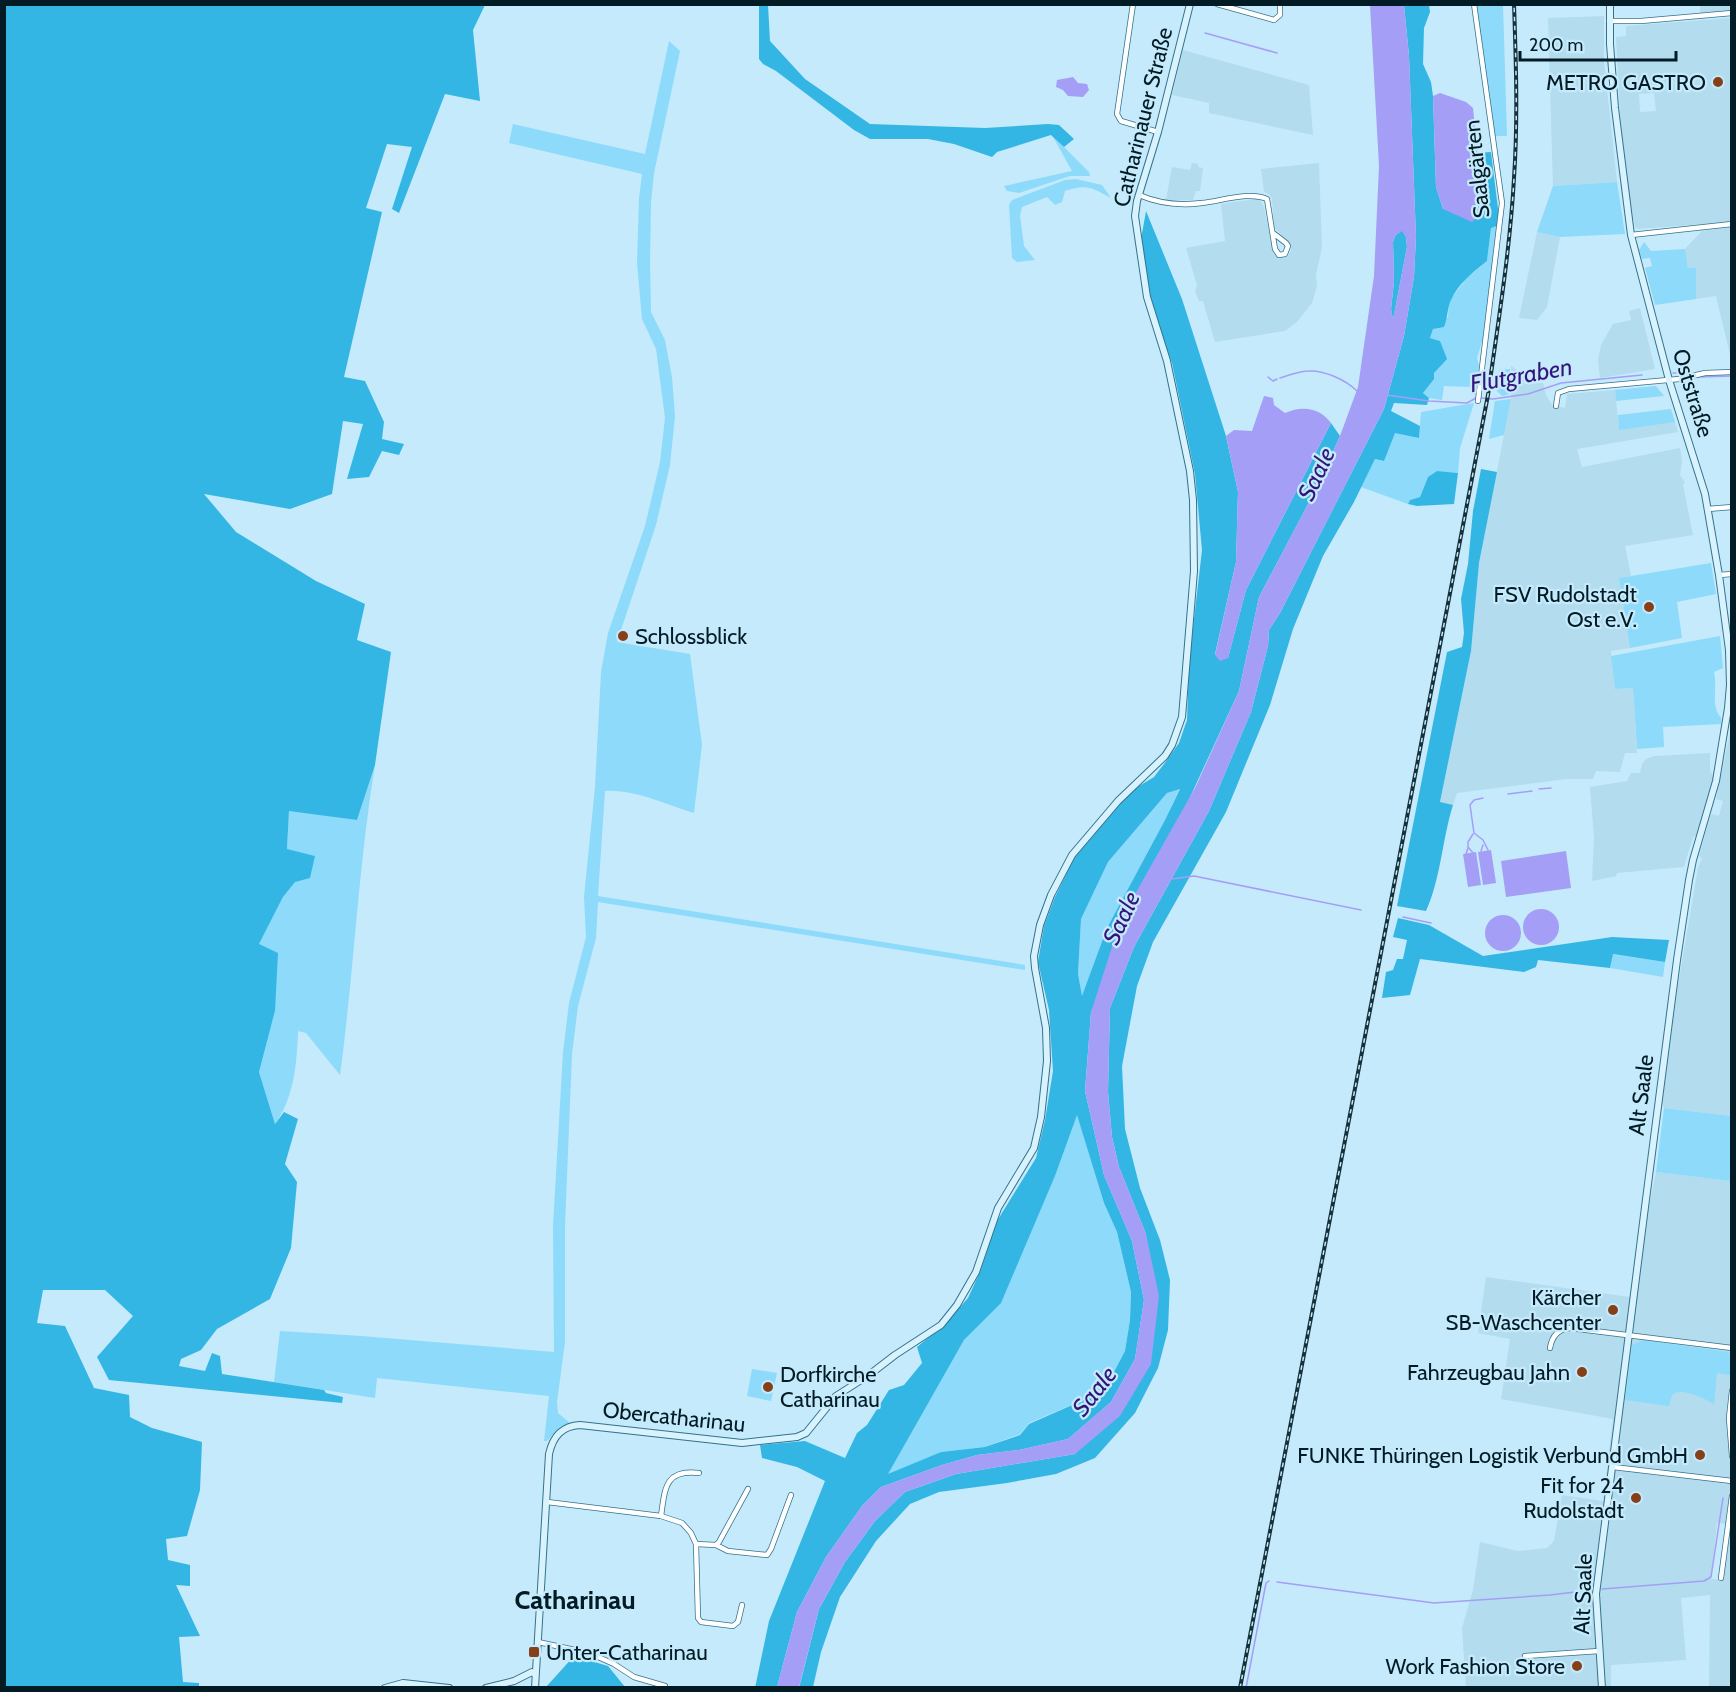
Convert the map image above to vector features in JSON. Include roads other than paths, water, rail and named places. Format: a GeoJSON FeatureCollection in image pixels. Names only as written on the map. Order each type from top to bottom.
{"type":"FeatureCollection","features":[{"type":"Feature","properties":{"kind":"main road","name":"Catharinauer Straße"},"geometry":{"type":"LineString","coordinates":[[941,1325],[972,1282],[998,1208],[1029,1158],[1037,1135],[1047,1061],[1046,1028],[1034,956],[1040,925],[1050,895],[1072,855],[1118,801],[1165,756],[1172,745],[1182,717],[1194,571],[1193,500],[1190,471],[1167,361],[1147,297],[1135,216],[1138,195],[1158,132],[1190,4]]}},
{"type":"Feature","properties":{"kind":"main road","name":"Oststraße"},"geometry":{"type":"LineString","coordinates":[[1610,4],[1609,21],[1618,133],[1631,235],[1669,380],[1696,463],[1708,509],[1729,650],[1730,702],[1716,781],[1693,860]]}},
{"type":"Feature","properties":{"kind":"main road","name":"Alt Saale"},"geometry":{"type":"LineString","coordinates":[[1602,1688],[1596,1594],[1677,960],[1693,860]]}},
{"type":"Feature","properties":{"kind":"main road","name":"Obercatharinau"},"geometry":{"type":"LineString","coordinates":[[547,1502],[551,1446],[560,1431],[571,1426],[742,1443],[797,1437],[809,1430],[836,1396],[941,1325]]}},
{"type":"Feature","properties":{"kind":"main road"},"geometry":{"type":"LineString","coordinates":[[536,1688],[535,1674],[547,1502]]}},
{"type":"Feature","properties":{"kind":"main road"},"geometry":{"type":"LineString","coordinates":[[486,1688],[499,1686],[532,1672],[535,1674]]}},
{"type":"Feature","properties":{"kind":"main road"},"geometry":{"type":"LineString","coordinates":[[385,1688],[403,1683],[449,1688]]}},
{"type":"Feature","properties":{"kind":"street"},"geometry":{"type":"LineString","coordinates":[[1133,4],[1117,114],[1121,121],[1158,132]]}},
{"type":"Feature","properties":{"kind":"street"},"geometry":{"type":"LineString","coordinates":[[1217,4],[1274,20],[1280,15],[1280,4]]}},
{"type":"Feature","properties":{"kind":"street","name":"Saalgärten"},"geometry":{"type":"LineString","coordinates":[[1474,4],[1502,203],[1478,398]]}},
{"type":"Feature","properties":{"kind":"street"},"geometry":{"type":"LineString","coordinates":[[1609,21],[1641,21],[1731,13]]}},
{"type":"Feature","properties":{"kind":"street"},"geometry":{"type":"LineString","coordinates":[[1138,195],[1157,203],[1181,205],[1250,196],[1262,197],[1267,199],[1269,208],[1273,233],[1277,253],[1285,254],[1288,246],[1273,233]]}},
{"type":"Feature","properties":{"kind":"street"},"geometry":{"type":"LineString","coordinates":[[1631,235],[1731,224]]}},
{"type":"Feature","properties":{"kind":"street"},"geometry":{"type":"LineString","coordinates":[[1556,406],[1558,393],[1569,389],[1731,372]]}},
{"type":"Feature","properties":{"kind":"street"},"geometry":{"type":"LineString","coordinates":[[1708,509],[1731,507]]}},
{"type":"Feature","properties":{"kind":"street"},"geometry":{"type":"LineString","coordinates":[[1719,575],[1731,574]]}},
{"type":"Feature","properties":{"kind":"street"},"geometry":{"type":"LineString","coordinates":[[1550,1348],[1553,1337],[1558,1331],[1570,1328],[1731,1348]]}},
{"type":"Feature","properties":{"kind":"street"},"geometry":{"type":"LineString","coordinates":[[1731,1391],[1729,1418],[1731,1456]]}},
{"type":"Feature","properties":{"kind":"street"},"geometry":{"type":"LineString","coordinates":[[1613,1467],[1731,1481]]}},
{"type":"Feature","properties":{"kind":"street"},"geometry":{"type":"LineString","coordinates":[[661,1516],[664,1493],[669,1480],[680,1472],[699,1473]]}},
{"type":"Feature","properties":{"kind":"street"},"geometry":{"type":"LineString","coordinates":[[716,1545],[747,1489]]}},
{"type":"Feature","properties":{"kind":"street"},"geometry":{"type":"LineString","coordinates":[[696,1544],[716,1545],[728,1551],[767,1555],[790,1495]]}},
{"type":"Feature","properties":{"kind":"street"},"geometry":{"type":"LineString","coordinates":[[1721,1578],[1731,1496]]}},
{"type":"Feature","properties":{"kind":"street"},"geometry":{"type":"LineString","coordinates":[[547,1502],[661,1516],[682,1523],[691,1533],[696,1544],[698,1618],[701,1622],[733,1626],[738,1622],[742,1605]]}},
{"type":"Feature","properties":{"kind":"street"},"geometry":{"type":"LineString","coordinates":[[538,1642],[596,1655],[634,1677],[665,1686]]}},
{"type":"Feature","properties":{"kind":"street","name":"Alt Saale"},"geometry":{"type":"LineString","coordinates":[[1525,1656],[1599,1651]]}},
{"type":"Feature","properties":{"kind":"waterway"},"geometry":{"type":"LineString","coordinates":[[1205,33],[1277,53]]}},
{"type":"Feature","properties":{"kind":"waterway"},"geometry":{"type":"LineString","coordinates":[[1280,378],[1294,373],[1321,372],[1341,380],[1357,391]]}},
{"type":"Feature","properties":{"kind":"waterway","name":"Flutgraben"},"geometry":{"type":"LineString","coordinates":[[1673,373],[1686,373]]}},
{"type":"Feature","properties":{"kind":"waterway","name":"Flutgraben"},"geometry":{"type":"LineString","coordinates":[[1481,398],[1493,399],[1528,394],[1561,383],[1642,375]]}},
{"type":"Feature","properties":{"kind":"waterway","name":"Flutgraben"},"geometry":{"type":"LineString","coordinates":[[1696,377],[1732,376]]}},
{"type":"Feature","properties":{"kind":"waterway"},"geometry":{"type":"LineString","coordinates":[[1268,377],[1273,381],[1277,379]]}},
{"type":"Feature","properties":{"kind":"waterway","name":"Flutgraben"},"geometry":{"type":"LineString","coordinates":[[1387,395],[1467,403],[1476,398]]}},
{"type":"Feature","properties":{"kind":"waterway"},"geometry":{"type":"LineString","coordinates":[[1539,789],[1551,788]]}},
{"type":"Feature","properties":{"kind":"waterway"},"geometry":{"type":"LineString","coordinates":[[1508,794],[1532,791]]}},
{"type":"Feature","properties":{"kind":"waterway"},"geometry":{"type":"LineString","coordinates":[[1483,798],[1474,800],[1470,805],[1474,833],[1483,840],[1488,850]]}},
{"type":"Feature","properties":{"kind":"waterway"},"geometry":{"type":"LineString","coordinates":[[1473,834],[1468,847],[1473,853]]}},
{"type":"Feature","properties":{"kind":"waterway"},"geometry":{"type":"LineString","coordinates":[[1481,851],[1483,845]]}},
{"type":"Feature","properties":{"kind":"waterway"},"geometry":{"type":"LineString","coordinates":[[1466,854],[1468,848]]}},
{"type":"Feature","properties":{"kind":"waterway"},"geometry":{"type":"LineString","coordinates":[[1171,879],[1194,876],[1361,910]]}},
{"type":"Feature","properties":{"kind":"waterway"},"geometry":{"type":"LineString","coordinates":[[1403,917],[1431,923]]}},
{"type":"Feature","properties":{"kind":"waterway"},"geometry":{"type":"LineString","coordinates":[[1602,1589],[1704,1581],[1711,1577],[1723,1498]]}},
{"type":"Feature","properties":{"kind":"waterway"},"geometry":{"type":"LineString","coordinates":[[1246,1688],[1266,1583],[1269,1581]]}},
{"type":"Feature","properties":{"kind":"waterway"},"geometry":{"type":"LineString","coordinates":[[1277,1582],[1434,1603],[1592,1590]]}},
{"type":"Feature","properties":{"kind":"railway"},"geometry":{"type":"LineString","coordinates":[[1240,1688],[1488,395],[1507,260],[1514,178],[1516,113],[1514,4]]}},
{"type":"Feature","properties":{"kind":"place","name":"METRO GASTRO"},"geometry":{"type":"Point","coordinates":[1718,82]}},
{"type":"Feature","properties":{"kind":"place","name":"FSV Rudolstadt Ost e.V."},"geometry":{"type":"Point","coordinates":[1649,607]}},
{"type":"Feature","properties":{"kind":"place","name":"Schlossblick"},"geometry":{"type":"Point","coordinates":[623,636]}},
{"type":"Feature","properties":{"kind":"place","name":"Kärcher SB-Waschcenter"},"geometry":{"type":"Point","coordinates":[1613,1310]}},
{"type":"Feature","properties":{"kind":"place","name":"Fahrzeugbau Jahn"},"geometry":{"type":"Point","coordinates":[1582,1372]}},
{"type":"Feature","properties":{"kind":"place","name":"Dorfkirche Catharinau"},"geometry":{"type":"Point","coordinates":[768,1387]}},
{"type":"Feature","properties":{"kind":"place","name":"FUNKE Thüringen Logistik Verbund GmbH"},"geometry":{"type":"Point","coordinates":[1700,1455]}},
{"type":"Feature","properties":{"kind":"place","name":"Fit for 24 Rudolstadt"},"geometry":{"type":"Point","coordinates":[1636,1498]}},
{"type":"Feature","properties":{"kind":"place","name":"Unter-Catharinau"},"geometry":{"type":"Point","coordinates":[534,1652]}},
{"type":"Feature","properties":{"kind":"place","name":"Work Fashion Store"},"geometry":{"type":"Point","coordinates":[1577,1666]}},
{"type":"Feature","properties":{"kind":"district","name":"Catharinau"},"geometry":{"type":"Point","coordinates":[575,1600]}},
{"type":"Feature","properties":{"kind":"water label","name":"Saale"},"geometry":{"type":"Point","coordinates":[1316,474]}},
{"type":"Feature","properties":{"kind":"water label","name":"Saale"},"geometry":{"type":"Point","coordinates":[1121,918]}},
{"type":"Feature","properties":{"kind":"water label","name":"Saale"},"geometry":{"type":"Point","coordinates":[1094,1391]}}]}
